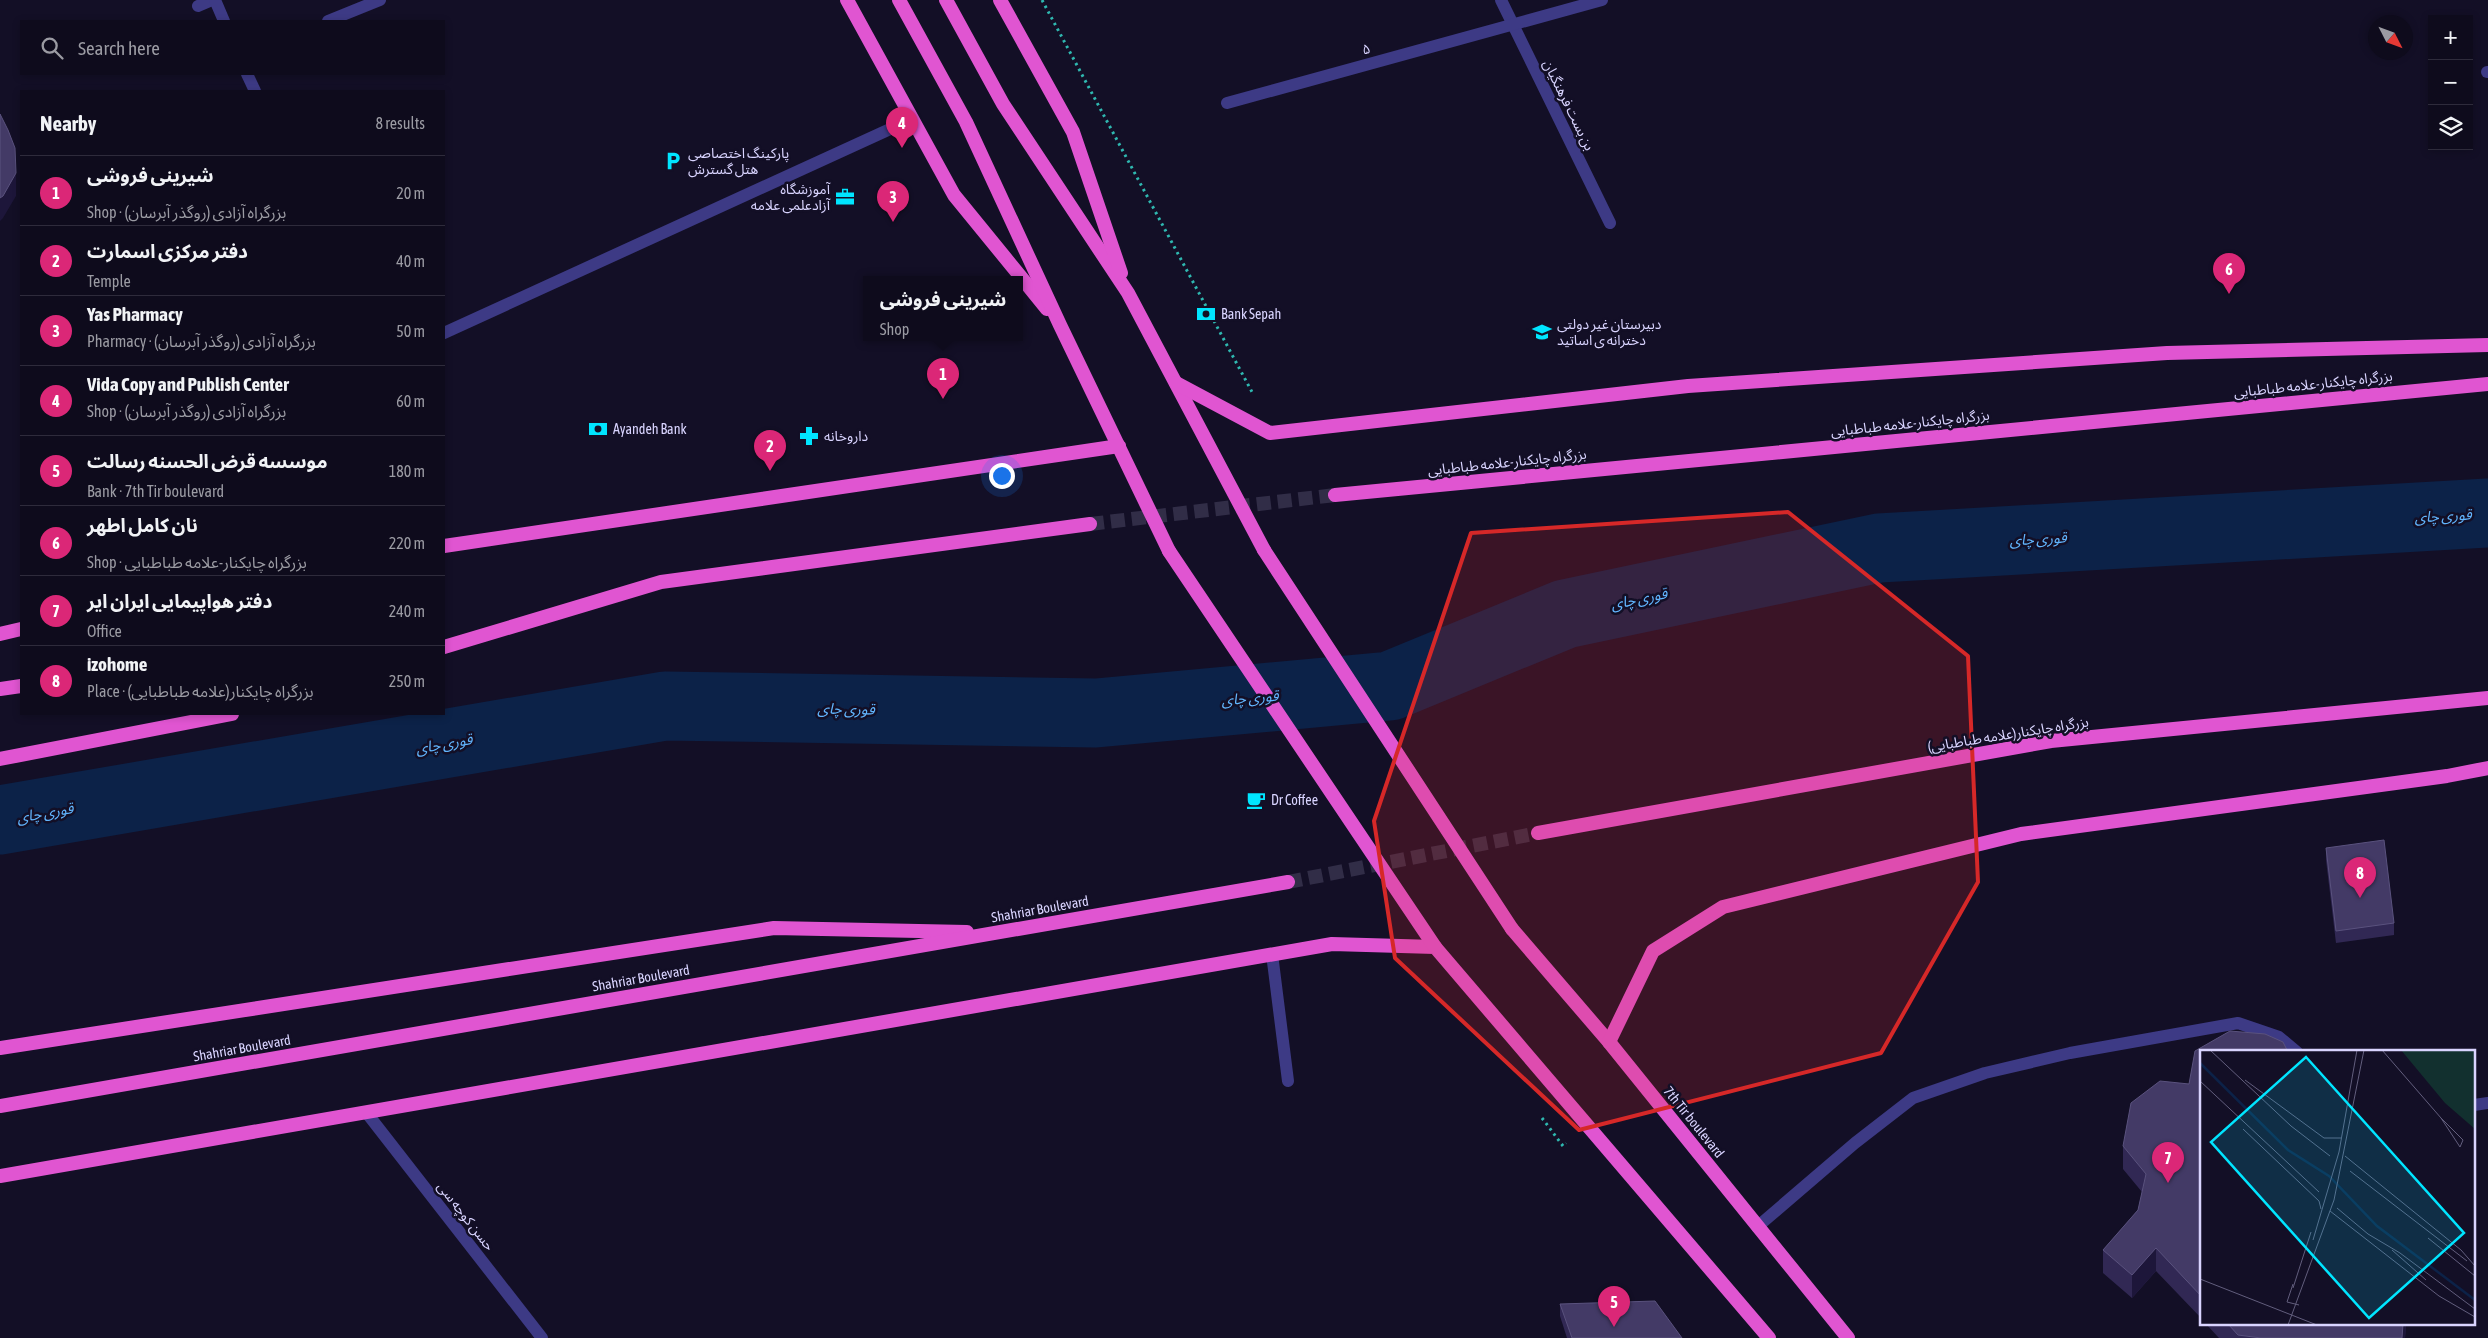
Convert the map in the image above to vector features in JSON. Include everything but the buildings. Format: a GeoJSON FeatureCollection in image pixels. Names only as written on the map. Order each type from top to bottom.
{"type":"FeatureCollection","features":[{"type":"Feature","properties":{"kind":"highway"},"geometry":{"type":"LineString","coordinates":[[847,0],[954,195],[1020,276]]}},
{"type":"Feature","properties":{"kind":"highway"},"geometry":{"type":"LineString","coordinates":[[899,0],[966,122],[1060,325],[1169,551],[1435,947],[1769,1338]]}},
{"type":"Feature","properties":{"kind":"highway"},"geometry":{"type":"LineString","coordinates":[[946,0],[1003,104],[1128,293]]}},
{"type":"Feature","properties":{"kind":"highway"},"geometry":{"type":"LineString","coordinates":[[1000,0],[1073,132],[1128,293]]}},
{"type":"Feature","properties":{"kind":"highway"},"geometry":{"type":"LineString","coordinates":[[1023,280],[1060,325]]}},
{"type":"Feature","properties":{"kind":"highway","name":"7th Tir boulevard"},"geometry":{"type":"LineString","coordinates":[[1128,293],[1264,550],[1512,929],[1610,1042],[1848,1338]]}},
{"type":"Feature","properties":{"kind":"highway"},"geometry":{"type":"LineString","coordinates":[[1176,383],[1270,433],[1698,386],[2167,352],[2488,346]]}},
{"type":"Feature","properties":{"kind":"highway","name":"بزرگراه چایکنار-علامه طباطبایی"},"geometry":{"type":"LineString","coordinates":[[1335,495],[2488,384]]}},
{"type":"Feature","properties":{"kind":"highway"},"geometry":{"type":"LineString","coordinates":[[445,546],[1119,446]]}},
{"type":"Feature","properties":{"kind":"highway"},"geometry":{"type":"LineString","coordinates":[[445,647],[662,582],[1090,524]]}},
{"type":"Feature","properties":{"kind":"highway"},"geometry":{"type":"LineString","coordinates":[[0,634],[20,629]]}},
{"type":"Feature","properties":{"kind":"highway"},"geometry":{"type":"LineString","coordinates":[[0,689],[20,686]]}},
{"type":"Feature","properties":{"kind":"highway","name":"بزرگراه چایکنار(علامه طباطبایی)"},"geometry":{"type":"LineString","coordinates":[[1538,833],[2051,741],[2488,698]]}},
{"type":"Feature","properties":{"kind":"highway"},"geometry":{"type":"LineString","coordinates":[[0,759],[227,715]]}},
{"type":"Feature","properties":{"kind":"highway"},"geometry":{"type":"LineString","coordinates":[[1610,1042],[1653,952],[1723,907],[2021,834],[2447,776],[2488,768]]}},
{"type":"Feature","properties":{"kind":"highway","name":"Shahriar Boulevard"},"geometry":{"type":"LineString","coordinates":[[0,1106],[1288,882]]}},
{"type":"Feature","properties":{"kind":"highway"},"geometry":{"type":"LineString","coordinates":[[0,1048],[774,928],[999,932]]}},
{"type":"Feature","properties":{"kind":"highway"},"geometry":{"type":"LineString","coordinates":[[0,1176],[1332,944],[1435,947]]}},
{"type":"Feature","properties":{"kind":"street"},"geometry":{"type":"LineString","coordinates":[[198,6],[214,0],[224,20]]}},
{"type":"Feature","properties":{"kind":"street"},"geometry":{"type":"LineString","coordinates":[[330,20],[380,0]]}},
{"type":"Feature","properties":{"kind":"street","name":"بن بست فرهنگیان"},"geometry":{"type":"LineString","coordinates":[[1501,0],[1610,222]]}},
{"type":"Feature","properties":{"kind":"street","name":"۵"},"geometry":{"type":"LineString","coordinates":[[1227,102],[1602,0]]}},
{"type":"Feature","properties":{"kind":"street"},"geometry":{"type":"LineString","coordinates":[[247,75],[255,90]]}},
{"type":"Feature","properties":{"kind":"street"},"geometry":{"type":"LineString","coordinates":[[445,333],[912,118]]}},
{"type":"Feature","properties":{"kind":"street"},"geometry":{"type":"LineString","coordinates":[[1272,954],[1288,1081]]}},
{"type":"Feature","properties":{"kind":"street"},"geometry":{"type":"LineString","coordinates":[[1757,1227],[1855,1143],[1913,1098],[1985,1073],[2070,1053],[2238,1023],[2279,1037],[2295,1050]]}},
{"type":"Feature","properties":{"kind":"street","name":"حسن کوچه سی"},"geometry":{"type":"LineString","coordinates":[[366,1112],[542,1338]]}},
{"type":"Feature","properties":{"kind":"path"},"geometry":{"type":"LineString","coordinates":[[1042,0],[1244,374],[1270,433]]}},
{"type":"Feature","properties":{"kind":"path"},"geometry":{"type":"LineString","coordinates":[[1542,1117],[1563,1146]]}},
{"type":"Feature","properties":{"kind":"highlighted area"},"geometry":{"type":"Polygon","coordinates":[[[1788,512],[1968,656],[1978,882],[1881,1053],[1579,1130],[1395,958],[1374,821],[1471,533],[1788,512]]]}},
{"type":"Feature","properties":{"kind":"waterway","name":"قوری چای"},"geometry":{"type":"LineString","coordinates":[[0,820],[665,706],[1096,713],[1390,686],[1565,614],[1879,548],[2488,513]]}},
{"type":"Feature","properties":{"kind":"tunnel"},"geometry":{"type":"LineString","coordinates":[[1090,524],[1335,495]]}},
{"type":"Feature","properties":{"kind":"tunnel"},"geometry":{"type":"LineString","coordinates":[[1288,882],[1538,833]]}},
{"type":"Feature","properties":{"kind":"place","name":"Vida Copy and Publish Center"},"geometry":{"type":"Point","coordinates":[902,148]}},
{"type":"Feature","properties":{"kind":"place","name":"پارکینگ اختصاصی هتل گسترش"},"geometry":{"type":"Point","coordinates":[673,161]}},
{"type":"Feature","properties":{"kind":"place","name":"آموزشگاه آزادعلمی علامه"},"geometry":{"type":"Point","coordinates":[845,197]}},
{"type":"Feature","properties":{"kind":"place","name":"Yas Pharmacy"},"geometry":{"type":"Point","coordinates":[893,222]}},
{"type":"Feature","properties":{"kind":"place","name":"نان کامل اطهر"},"geometry":{"type":"Point","coordinates":[2229,294]}},
{"type":"Feature","properties":{"kind":"place","name":"Bank Sepah"},"geometry":{"type":"Point","coordinates":[1206,314]}},
{"type":"Feature","properties":{"kind":"place","name":"دبیرستان غیر دولتی دخترانه ی اساتید"},"geometry":{"type":"Point","coordinates":[1542,332]}},
{"type":"Feature","properties":{"kind":"place","name":"شیرینی فروشی"},"geometry":{"type":"Point","coordinates":[943,399]}},
{"type":"Feature","properties":{"kind":"place","name":"Ayandeh Bank"},"geometry":{"type":"Point","coordinates":[598,429]}},
{"type":"Feature","properties":{"kind":"place","name":"داروخانه"},"geometry":{"type":"Point","coordinates":[809,436]}},
{"type":"Feature","properties":{"kind":"place","name":"دفتر مرکزی اسمارت"},"geometry":{"type":"Point","coordinates":[770,471]}},
{"type":"Feature","properties":{"kind":"place","name":"Dr Coffee"},"geometry":{"type":"Point","coordinates":[1256,800]}},
{"type":"Feature","properties":{"kind":"place","name":"izohome"},"geometry":{"type":"Point","coordinates":[2360,898]}},
{"type":"Feature","properties":{"kind":"place","name":"دفتر هواپیمایی ایران ایر"},"geometry":{"type":"Point","coordinates":[2168,1183]}},
{"type":"Feature","properties":{"kind":"place","name":"موسسه قرض الحسنه رسالت"},"geometry":{"type":"Point","coordinates":[1614,1327]}}]}
